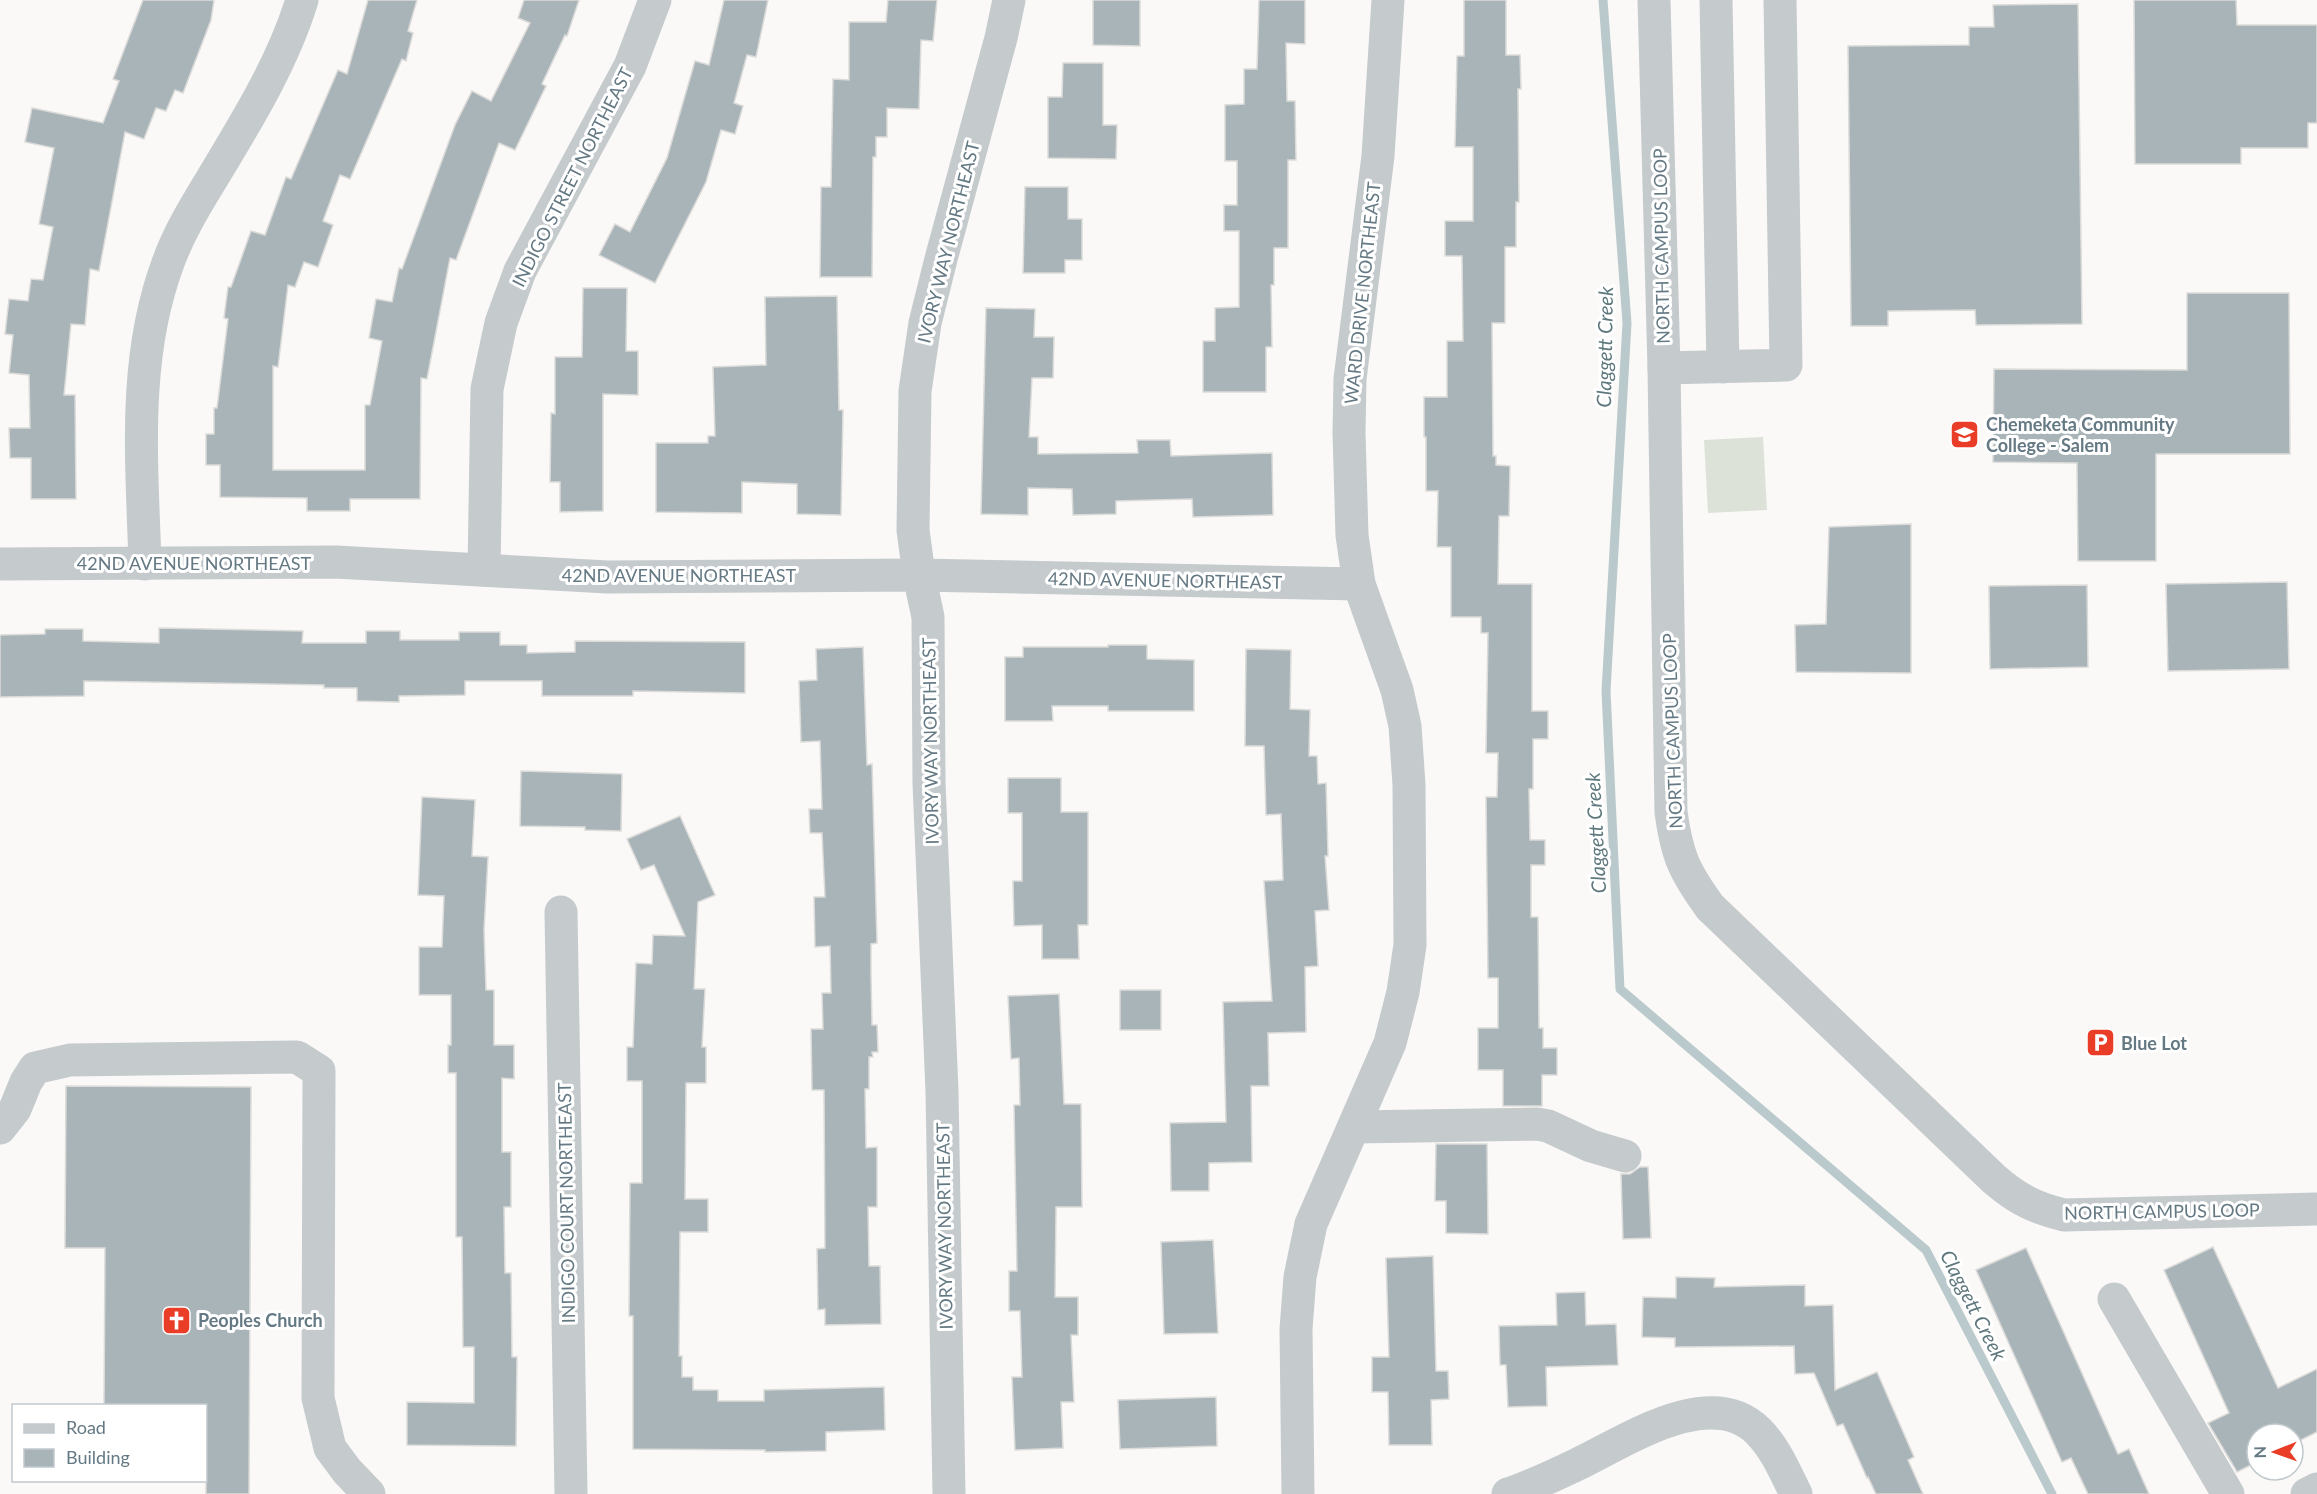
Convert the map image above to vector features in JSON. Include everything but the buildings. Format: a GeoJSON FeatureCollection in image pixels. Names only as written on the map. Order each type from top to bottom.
{"type":"FeatureCollection","features":[{"type":"Feature","properties":{"kind":"street"},"geometry":{"type":"LineString","coordinates":[[145,564],[141,421],[144,373],[152,315],[168,262],[190,215],[250,115],[283,49],[302,0]]}},
{"type":"Feature","properties":{"kind":"street","name":"INDIGO STREET NORTHEAST"},"geometry":{"type":"LineString","coordinates":[[484,570],[487,389],[501,323],[520,271],[630,66],[655,0]]}},
{"type":"Feature","properties":{"kind":"street","name":"IVORY WAY NORTHEAST"},"geometry":{"type":"LineString","coordinates":[[949,1494],[942,1091],[929,783],[928,617],[919,576],[913,530],[915,402],[925,323],[1009,0]]}},
{"type":"Feature","properties":{"kind":"street","name":"WARD DRIVE NORTHEAST"},"geometry":{"type":"LineString","coordinates":[[1298,1494],[1296,1329],[1300,1277],[1311,1224],[1390,1043],[1403,992],[1410,945],[1409,785],[1405,726],[1397,690],[1359,584],[1352,535],[1350,379],[1378,156],[1388,0]]}},
{"type":"Feature","properties":{"kind":"street","name":"NORTH CAMPUS LOOP"},"geometry":{"type":"LineString","coordinates":[[1654,0],[1664,368],[1671,812],[1676,846],[1689,879],[1710,907],[1994,1179],[2010,1193],[2037,1208],[2064,1215],[2317,1209]]}},
{"type":"Feature","properties":{"kind":"street"},"geometry":{"type":"LineString","coordinates":[[1716,0],[1723,367]]}},
{"type":"Feature","properties":{"kind":"street"},"geometry":{"type":"LineString","coordinates":[[1664,368],[1786,365],[1780,0]]}},
{"type":"Feature","properties":{"kind":"street","name":"42ND AVENUE NORTHEAST"},"geometry":{"type":"LineString","coordinates":[[0,564],[336,562],[607,577],[919,576],[1359,584]]}},
{"type":"Feature","properties":{"kind":"street","name":"INDIGO COURT NORTHEAST"},"geometry":{"type":"LineString","coordinates":[[561,912],[571,1494]]}},
{"type":"Feature","properties":{"kind":"street"},"geometry":{"type":"LineString","coordinates":[[0,1128],[15,1109],[26,1082],[35,1068],[70,1060],[297,1057],[319,1071],[318,1398],[330,1448],[347,1471],[369,1494]]}},
{"type":"Feature","properties":{"kind":"street"},"geometry":{"type":"LineString","coordinates":[[1355,1127],[1537,1124],[1548,1126],[1591,1146],[1624,1156]]}},
{"type":"Feature","properties":{"kind":"street"},"geometry":{"type":"LineString","coordinates":[[2114,1299],[2228,1494]]}},
{"type":"Feature","properties":{"kind":"street"},"geometry":{"type":"LineString","coordinates":[[1508,1494],[1540,1483],[1654,1426],[1679,1418],[1707,1413],[1732,1414],[1757,1430],[1773,1449],[1796,1494]]}},
{"type":"Feature","properties":{"kind":"street"},"geometry":{"type":"LineString","coordinates":[[2307,1494],[2317,1489]]}},
{"type":"Feature","properties":{"kind":"shaded area"},"geometry":{"type":"Polygon","coordinates":[[[1763,437],[1767,510],[1708,513],[1704,440],[1763,437]]]}},
{"type":"Feature","properties":{"kind":"waterway","name":"Claggett Creek"},"geometry":{"type":"LineString","coordinates":[[1603,0],[1627,323],[1606,691],[1620,989],[1926,1250],[2052,1494]]}},
{"type":"Feature","properties":{"kind":"place","name":"Chemeketa Community College - Salem"},"geometry":{"type":"Point","coordinates":[1965,434]}},
{"type":"Feature","properties":{"kind":"place","name":"Blue Lot"},"geometry":{"type":"Point","coordinates":[2100,1043]}},
{"type":"Feature","properties":{"kind":"place","name":"Peoples Church"},"geometry":{"type":"Point","coordinates":[177,1320]}}]}
